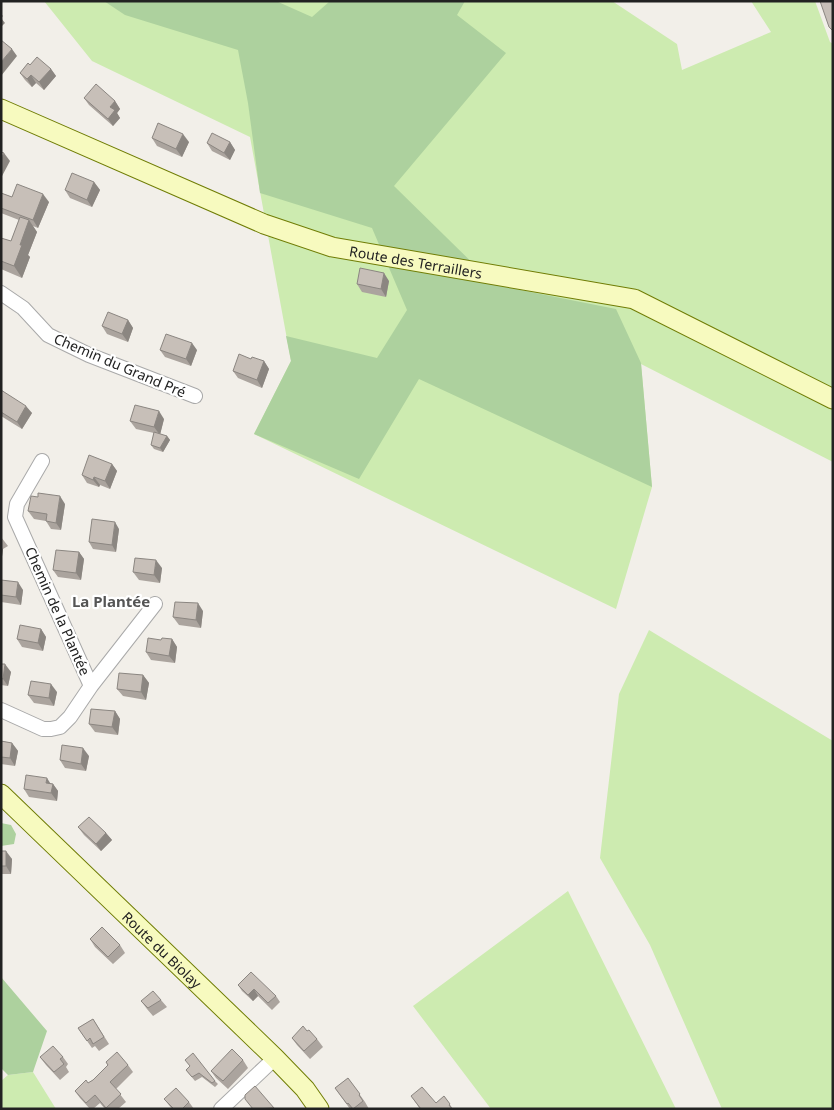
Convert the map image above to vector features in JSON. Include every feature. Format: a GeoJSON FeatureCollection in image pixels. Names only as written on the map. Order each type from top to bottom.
{"type":"FeatureCollection","features":[{"type":"Feature","properties":{"kind":"street","name":"Route des Terraillers"},"geometry":{"type":"LineString","coordinates":[[1,109],[264,224],[332,247],[634,299],[833,399]]}},
{"type":"Feature","properties":{"kind":"street","name":"Chemin du Grand Pré"},"geometry":{"type":"LineString","coordinates":[[1,293],[23,308],[48,335],[89,355],[195,396]]}},
{"type":"Feature","properties":{"kind":"street","name":"Chemin de la Plantée"},"geometry":{"type":"LineString","coordinates":[[1,710],[43,729],[51,729],[60,726],[70,717],[91,686],[15,517],[17,504],[42,460]]}},
{"type":"Feature","properties":{"kind":"street"},"geometry":{"type":"LineString","coordinates":[[91,686],[155,604]]}},
{"type":"Feature","properties":{"kind":"street","name":"Route du Biolay"},"geometry":{"type":"LineString","coordinates":[[1,794],[275,1058],[305,1089],[319,1109]]}},
{"type":"Feature","properties":{"kind":"street"},"geometry":{"type":"LineString","coordinates":[[221,1109],[275,1058]]}},
{"type":"Feature","properties":{"kind":"green space"},"geometry":{"type":"Polygon","coordinates":[[[44,1],[612,1],[677,44],[682,70],[771,32],[751,1],[815,1],[830,42],[833,44],[833,462],[641,364],[652,487],[616,609],[254,434],[291,361],[250,137],[92,61],[44,1]]]}},
{"type":"Feature","properties":{"kind":"green space"},"geometry":{"type":"Polygon","coordinates":[[[104,1],[276,1],[312,17],[330,1],[465,1],[457,15],[506,53],[394,186],[495,285],[616,309],[641,363],[652,487],[419,379],[359,479],[254,434],[291,361],[286,336],[377,358],[407,310],[372,228],[260,193],[248,103],[238,50],[125,15],[104,1]]]}},
{"type":"Feature","properties":{"kind":"green space"},"geometry":{"type":"Polygon","coordinates":[[[649,630],[833,741],[833,1109],[722,1109],[650,945],[600,858],[619,694],[649,630]]]}},
{"type":"Feature","properties":{"kind":"green space"},"geometry":{"type":"Polygon","coordinates":[[[1,823],[11,825],[16,834],[14,844],[1,846],[1,823]]]}},
{"type":"Feature","properties":{"kind":"green space"},"geometry":{"type":"Polygon","coordinates":[[[568,891],[676,1109],[491,1109],[413,1006],[568,891]]]}},
{"type":"Feature","properties":{"kind":"green space"},"geometry":{"type":"Polygon","coordinates":[[[1,977],[47,1031],[33,1072],[8,1075],[1,1068],[1,977]]]}},
{"type":"Feature","properties":{"kind":"green space"},"geometry":{"type":"Polygon","coordinates":[[[33,1072],[56,1109],[1,1109],[1,1081],[8,1075],[33,1072]]]}},
{"type":"Feature","properties":{"kind":"building"},"geometry":{"type":"Polygon","coordinates":[[[820,1],[833,1],[833,31],[829,27],[820,1]]]}},
{"type":"Feature","properties":{"kind":"building"},"geometry":{"type":"Polygon","coordinates":[[[1,40],[12,49],[1,62],[1,40]]]}},
{"type":"Feature","properties":{"kind":"building"},"geometry":{"type":"Polygon","coordinates":[[[37,57],[51,69],[39,82],[31,75],[27,79],[20,73],[28,63],[30,65],[37,57]]]}},
{"type":"Feature","properties":{"kind":"building"},"geometry":{"type":"Polygon","coordinates":[[[96,84],[115,101],[110,107],[115,110],[108,119],[84,98],[96,84]]]}},
{"type":"Feature","properties":{"kind":"building"},"geometry":{"type":"Polygon","coordinates":[[[158,123],[183,134],[176,149],[152,138],[158,123]]]}},
{"type":"Feature","properties":{"kind":"building"},"geometry":{"type":"Polygon","coordinates":[[[212,133],[230,142],[224,153],[207,143],[212,133]]]}},
{"type":"Feature","properties":{"kind":"building"},"geometry":{"type":"Polygon","coordinates":[[[72,173],[94,182],[87,200],[65,190],[72,173]]]}},
{"type":"Feature","properties":{"kind":"building"},"geometry":{"type":"Polygon","coordinates":[[[17,184],[43,194],[33,220],[1,208],[1,193],[12,197],[17,184]]]}},
{"type":"Feature","properties":{"kind":"building"},"geometry":{"type":"Polygon","coordinates":[[[20,217],[29,220],[14,266],[1,261],[1,238],[11,241],[20,217]]]}},
{"type":"Feature","properties":{"kind":"building"},"geometry":{"type":"Polygon","coordinates":[[[360,268],[384,273],[381,289],[357,284],[360,268]]]}},
{"type":"Feature","properties":{"kind":"building"},"geometry":{"type":"Polygon","coordinates":[[[108,312],[128,320],[122,334],[102,326],[108,312]]]}},
{"type":"Feature","properties":{"kind":"building"},"geometry":{"type":"Polygon","coordinates":[[[166,334],[192,343],[186,359],[160,350],[166,334]]]}},
{"type":"Feature","properties":{"kind":"building"},"geometry":{"type":"Polygon","coordinates":[[[239,354],[251,359],[252,357],[264,361],[257,380],[233,371],[239,354]]]}},
{"type":"Feature","properties":{"kind":"building"},"geometry":{"type":"Polygon","coordinates":[[[1,390],[26,406],[17,422],[1,412],[1,390]]]}},
{"type":"Feature","properties":{"kind":"building"},"geometry":{"type":"Polygon","coordinates":[[[135,405],[159,411],[154,427],[130,421],[135,405]]]}},
{"type":"Feature","properties":{"kind":"building"},"geometry":{"type":"Polygon","coordinates":[[[154,432],[167,436],[160,448],[151,445],[154,432]]]}},
{"type":"Feature","properties":{"kind":"building"},"geometry":{"type":"Polygon","coordinates":[[[89,455],[112,464],[105,481],[94,477],[93,480],[82,475],[89,455]]]}},
{"type":"Feature","properties":{"kind":"building"},"geometry":{"type":"Polygon","coordinates":[[[38,493],[60,496],[56,523],[46,521],[47,514],[28,511],[31,496],[38,497],[38,493]]]}},
{"type":"Feature","properties":{"kind":"building"},"geometry":{"type":"Polygon","coordinates":[[[92,519],[115,522],[112,545],[89,542],[92,519]]]}},
{"type":"Feature","properties":{"kind":"building"},"geometry":{"type":"Polygon","coordinates":[[[56,550],[79,552],[76,573],[53,570],[56,550]]]}},
{"type":"Feature","properties":{"kind":"building"},"geometry":{"type":"Polygon","coordinates":[[[135,558],[156,560],[154,575],[133,572],[135,558]]]}},
{"type":"Feature","properties":{"kind":"building"},"geometry":{"type":"Polygon","coordinates":[[[1,580],[18,582],[16,597],[1,595],[1,580]]]}},
{"type":"Feature","properties":{"kind":"building"},"geometry":{"type":"Polygon","coordinates":[[[175,602],[198,603],[196,620],[173,617],[175,602]]]}},
{"type":"Feature","properties":{"kind":"building"},"geometry":{"type":"Polygon","coordinates":[[[20,625],[41,629],[38,643],[17,639],[20,625]]]}},
{"type":"Feature","properties":{"kind":"building"},"geometry":{"type":"Polygon","coordinates":[[[148,638],[172,639],[169,656],[146,652],[148,638]]]}},
{"type":"Feature","properties":{"kind":"building"},"geometry":{"type":"Polygon","coordinates":[[[1,664],[5,664],[3,679],[1,678],[1,664]]]}},
{"type":"Feature","properties":{"kind":"building"},"geometry":{"type":"Polygon","coordinates":[[[119,673],[143,675],[141,692],[117,689],[119,673]]]}},
{"type":"Feature","properties":{"kind":"building"},"geometry":{"type":"Polygon","coordinates":[[[31,681],[51,684],[49,698],[28,695],[31,681]]]}},
{"type":"Feature","properties":{"kind":"building"},"geometry":{"type":"Polygon","coordinates":[[[91,709],[115,711],[112,727],[89,724],[91,709]]]}},
{"type":"Feature","properties":{"kind":"building"},"geometry":{"type":"Polygon","coordinates":[[[1,741],[12,743],[10,758],[1,757],[1,741]]]}},
{"type":"Feature","properties":{"kind":"building"},"geometry":{"type":"Polygon","coordinates":[[[62,745],[83,748],[81,764],[60,760],[62,745]]]}},
{"type":"Feature","properties":{"kind":"building"},"geometry":{"type":"Polygon","coordinates":[[[26,775],[47,778],[46,783],[53,784],[51,793],[24,789],[26,775]]]}},
{"type":"Feature","properties":{"kind":"building"},"geometry":{"type":"Polygon","coordinates":[[[89,817],[106,833],[96,844],[78,827],[89,817]]]}},
{"type":"Feature","properties":{"kind":"building"},"geometry":{"type":"Polygon","coordinates":[[[1,851],[6,851],[6,866],[1,866],[1,851]]]}},
{"type":"Feature","properties":{"kind":"building"},"geometry":{"type":"Polygon","coordinates":[[[102,927],[120,945],[108,957],[90,939],[102,927]]]}},
{"type":"Feature","properties":{"kind":"building"},"geometry":{"type":"Polygon","coordinates":[[[251,972],[276,996],[268,1003],[254,989],[248,995],[238,985],[251,972]]]}},
{"type":"Feature","properties":{"kind":"building"},"geometry":{"type":"Polygon","coordinates":[[[153,991],[161,1000],[148,1008],[141,1001],[153,991]]]}},
{"type":"Feature","properties":{"kind":"building"},"geometry":{"type":"Polygon","coordinates":[[[93,1019],[104,1037],[93,1044],[90,1038],[87,1041],[78,1028],[93,1019]]]}},
{"type":"Feature","properties":{"kind":"building"},"geometry":{"type":"Polygon","coordinates":[[[303,1026],[317,1039],[304,1051],[292,1038],[303,1026]]]}},
{"type":"Feature","properties":{"kind":"building"},"geometry":{"type":"Polygon","coordinates":[[[53,1046],[63,1057],[60,1059],[64,1064],[54,1072],[40,1057],[53,1046]]]}},
{"type":"Feature","properties":{"kind":"building"},"geometry":{"type":"Polygon","coordinates":[[[232,1049],[243,1060],[223,1081],[211,1071],[232,1049]]]}},
{"type":"Feature","properties":{"kind":"building"},"geometry":{"type":"Polygon","coordinates":[[[117,1052],[128,1065],[110,1082],[121,1094],[106,1108],[95,1095],[86,1103],[75,1091],[86,1080],[88,1083],[93,1080],[108,1065],[106,1062],[117,1052]]]}},
{"type":"Feature","properties":{"kind":"building"},"geometry":{"type":"Polygon","coordinates":[[[193,1053],[215,1081],[212,1083],[199,1073],[192,1077],[186,1070],[190,1066],[185,1060],[193,1053]]]}},
{"type":"Feature","properties":{"kind":"building"},"geometry":{"type":"Polygon","coordinates":[[[348,1078],[363,1101],[353,1109],[335,1088],[348,1078]]]}},
{"type":"Feature","properties":{"kind":"building"},"geometry":{"type":"Polygon","coordinates":[[[255,1086],[274,1108],[253,1109],[245,1099],[245,1095],[255,1086]]]}},
{"type":"Feature","properties":{"kind":"building"},"geometry":{"type":"Polygon","coordinates":[[[422,1087],[436,1103],[444,1096],[452,1109],[421,1109],[411,1096],[422,1087]]]}},
{"type":"Feature","properties":{"kind":"building"},"geometry":{"type":"Polygon","coordinates":[[[176,1088],[189,1102],[182,1109],[174,1109],[164,1099],[176,1088]]]}},
{"type":"Feature","properties":{"kind":"district","name":"La Plantée"},"geometry":{"type":"Point","coordinates":[111,601]}}]}
